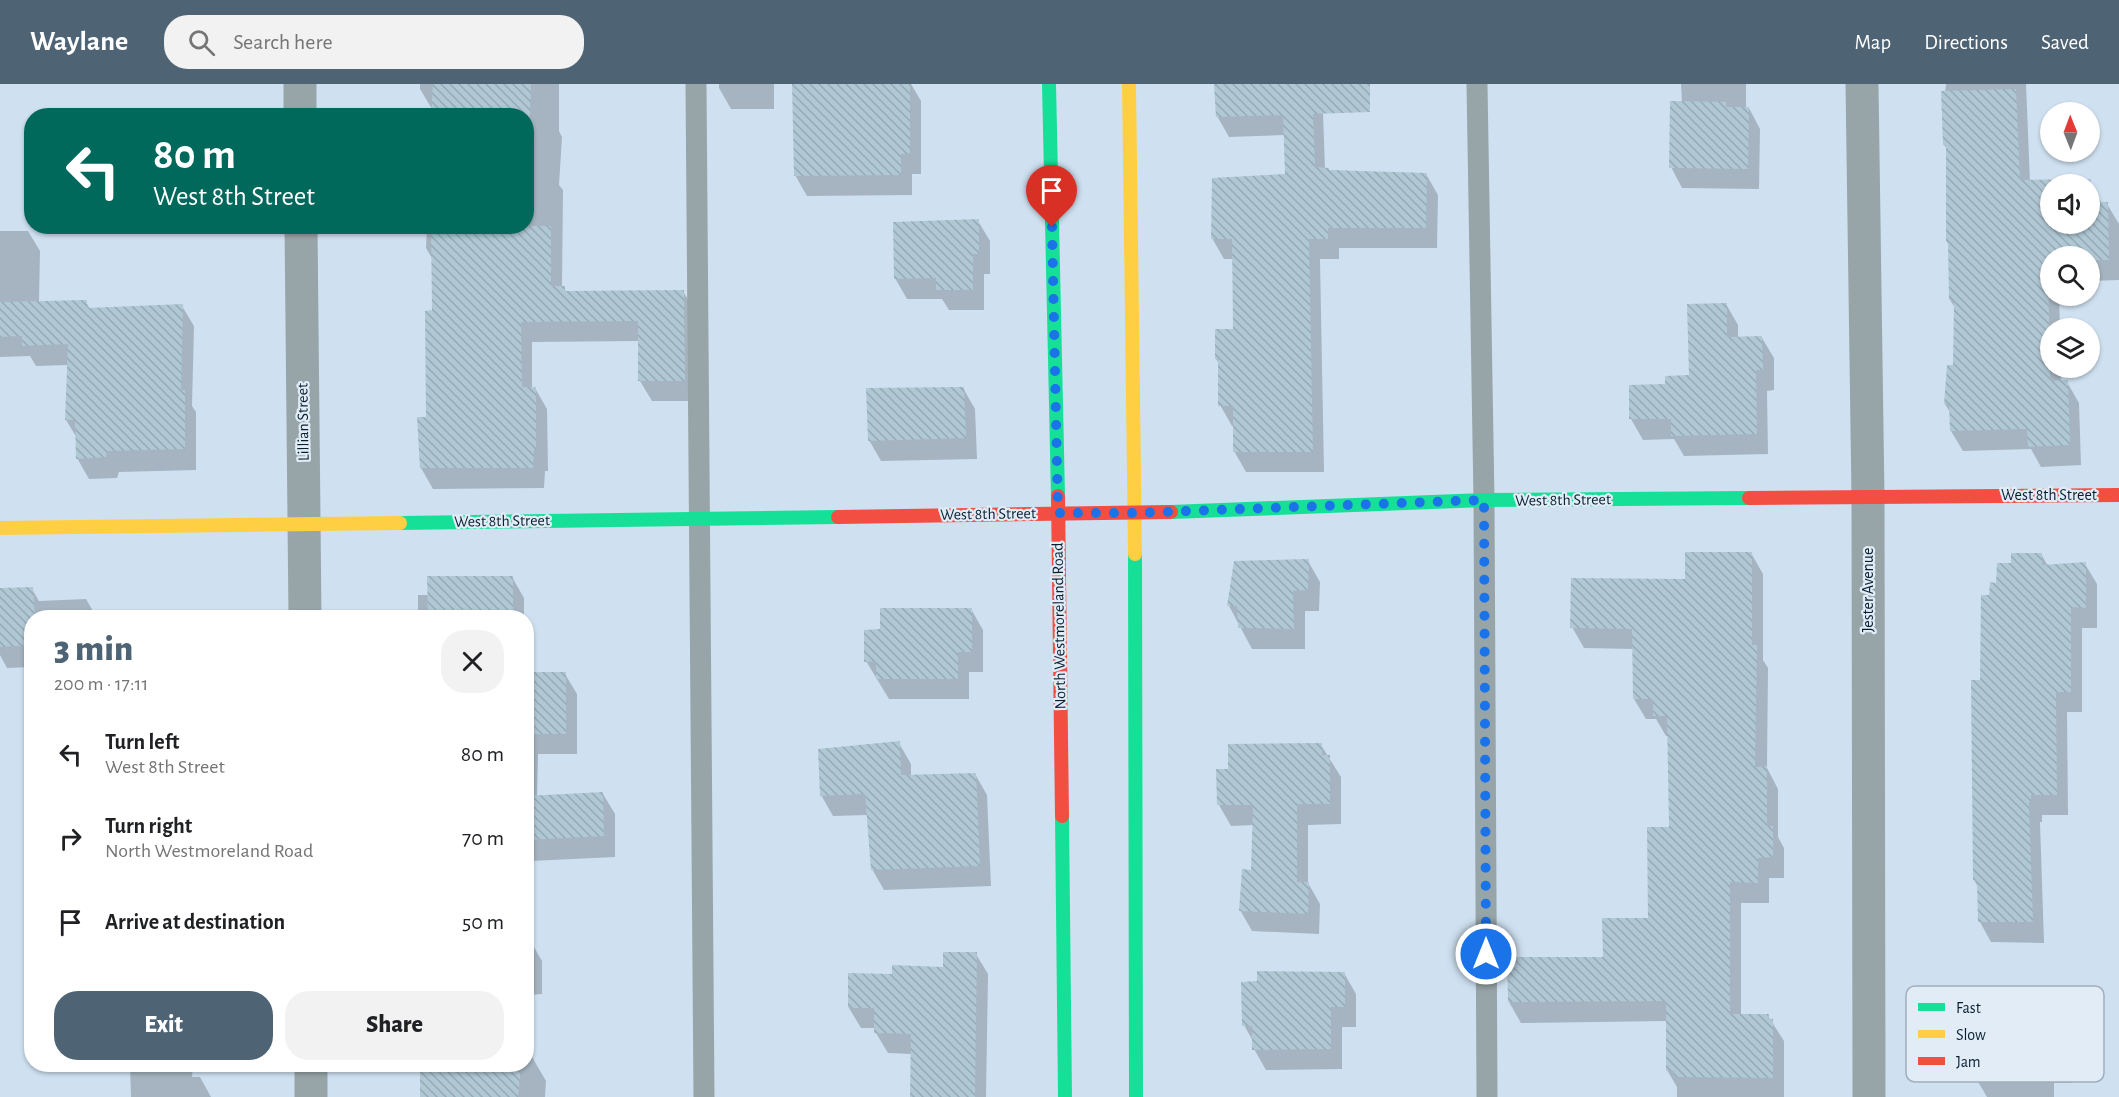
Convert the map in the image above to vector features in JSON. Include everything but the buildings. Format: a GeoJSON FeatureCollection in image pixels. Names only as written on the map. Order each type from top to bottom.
{"type":"FeatureCollection","features":[{"type":"Feature","properties":{"kind":"street"},"geometry":{"type":"LineString","coordinates":[[300,84],[300,108]]}},
{"type":"Feature","properties":{"kind":"street","name":"North Westmoreland Road"},"geometry":{"type":"LineString","coordinates":[[1049,84],[1058,513],[1065,1097]]}},
{"type":"Feature","properties":{"kind":"street"},"geometry":{"type":"LineString","coordinates":[[1129,84],[1135,513],[1136,1097]]}},
{"type":"Feature","properties":{"kind":"street","name":"Jester Avenue"},"geometry":{"type":"LineString","coordinates":[[1862,84],[1868,497],[1869,1097]]}},
{"type":"Feature","properties":{"kind":"street","name":"Lillian Street"},"geometry":{"type":"LineString","coordinates":[[302,234],[305,610]]}},
{"type":"Feature","properties":{"kind":"street","name":"West 8th Street"},"geometry":{"type":"LineString","coordinates":[[0,528],[1135,513],[1484,500],[2119,495]]}},
{"type":"Feature","properties":{"kind":"street"},"geometry":{"type":"LineString","coordinates":[[311,1072],[311,1097]]}},
{"type":"Feature","properties":{"kind":"lane"},"geometry":{"type":"LineString","coordinates":[[696,84],[704,1097]]}},
{"type":"Feature","properties":{"kind":"lane"},"geometry":{"type":"LineString","coordinates":[[1477,84],[1484,500],[1487,1097]]}},
{"type":"Feature","properties":{"kind":"traffic: fast"},"geometry":{"type":"LineString","coordinates":[[1049,84],[1058,496]]}},
{"type":"Feature","properties":{"kind":"traffic: fast"},"geometry":{"type":"LineString","coordinates":[[1171,512],[1484,500],[1749,498]]}},
{"type":"Feature","properties":{"kind":"traffic: fast"},"geometry":{"type":"LineString","coordinates":[[400,523],[838,517]]}},
{"type":"Feature","properties":{"kind":"traffic: fast"},"geometry":{"type":"LineString","coordinates":[[1135,554],[1136,1097]]}},
{"type":"Feature","properties":{"kind":"traffic: fast"},"geometry":{"type":"LineString","coordinates":[[1062,816],[1065,1097]]}},
{"type":"Feature","properties":{"kind":"traffic: slow"},"geometry":{"type":"LineString","coordinates":[[1129,84],[1135,554]]}},
{"type":"Feature","properties":{"kind":"traffic: slow"},"geometry":{"type":"LineString","coordinates":[[0,528],[400,523]]}},
{"type":"Feature","properties":{"kind":"traffic: jam"},"geometry":{"type":"LineString","coordinates":[[1749,498],[2119,495]]}},
{"type":"Feature","properties":{"kind":"traffic: jam"},"geometry":{"type":"LineString","coordinates":[[1058,496],[1062,816]]}},
{"type":"Feature","properties":{"kind":"traffic: jam"},"geometry":{"type":"LineString","coordinates":[[838,517],[1171,512]]}},
{"type":"Feature","properties":{"kind":"route"},"geometry":{"type":"LineString","coordinates":[[1052,227],[1058,513],[1135,513],[1484,500],[1486,954]]}}]}
